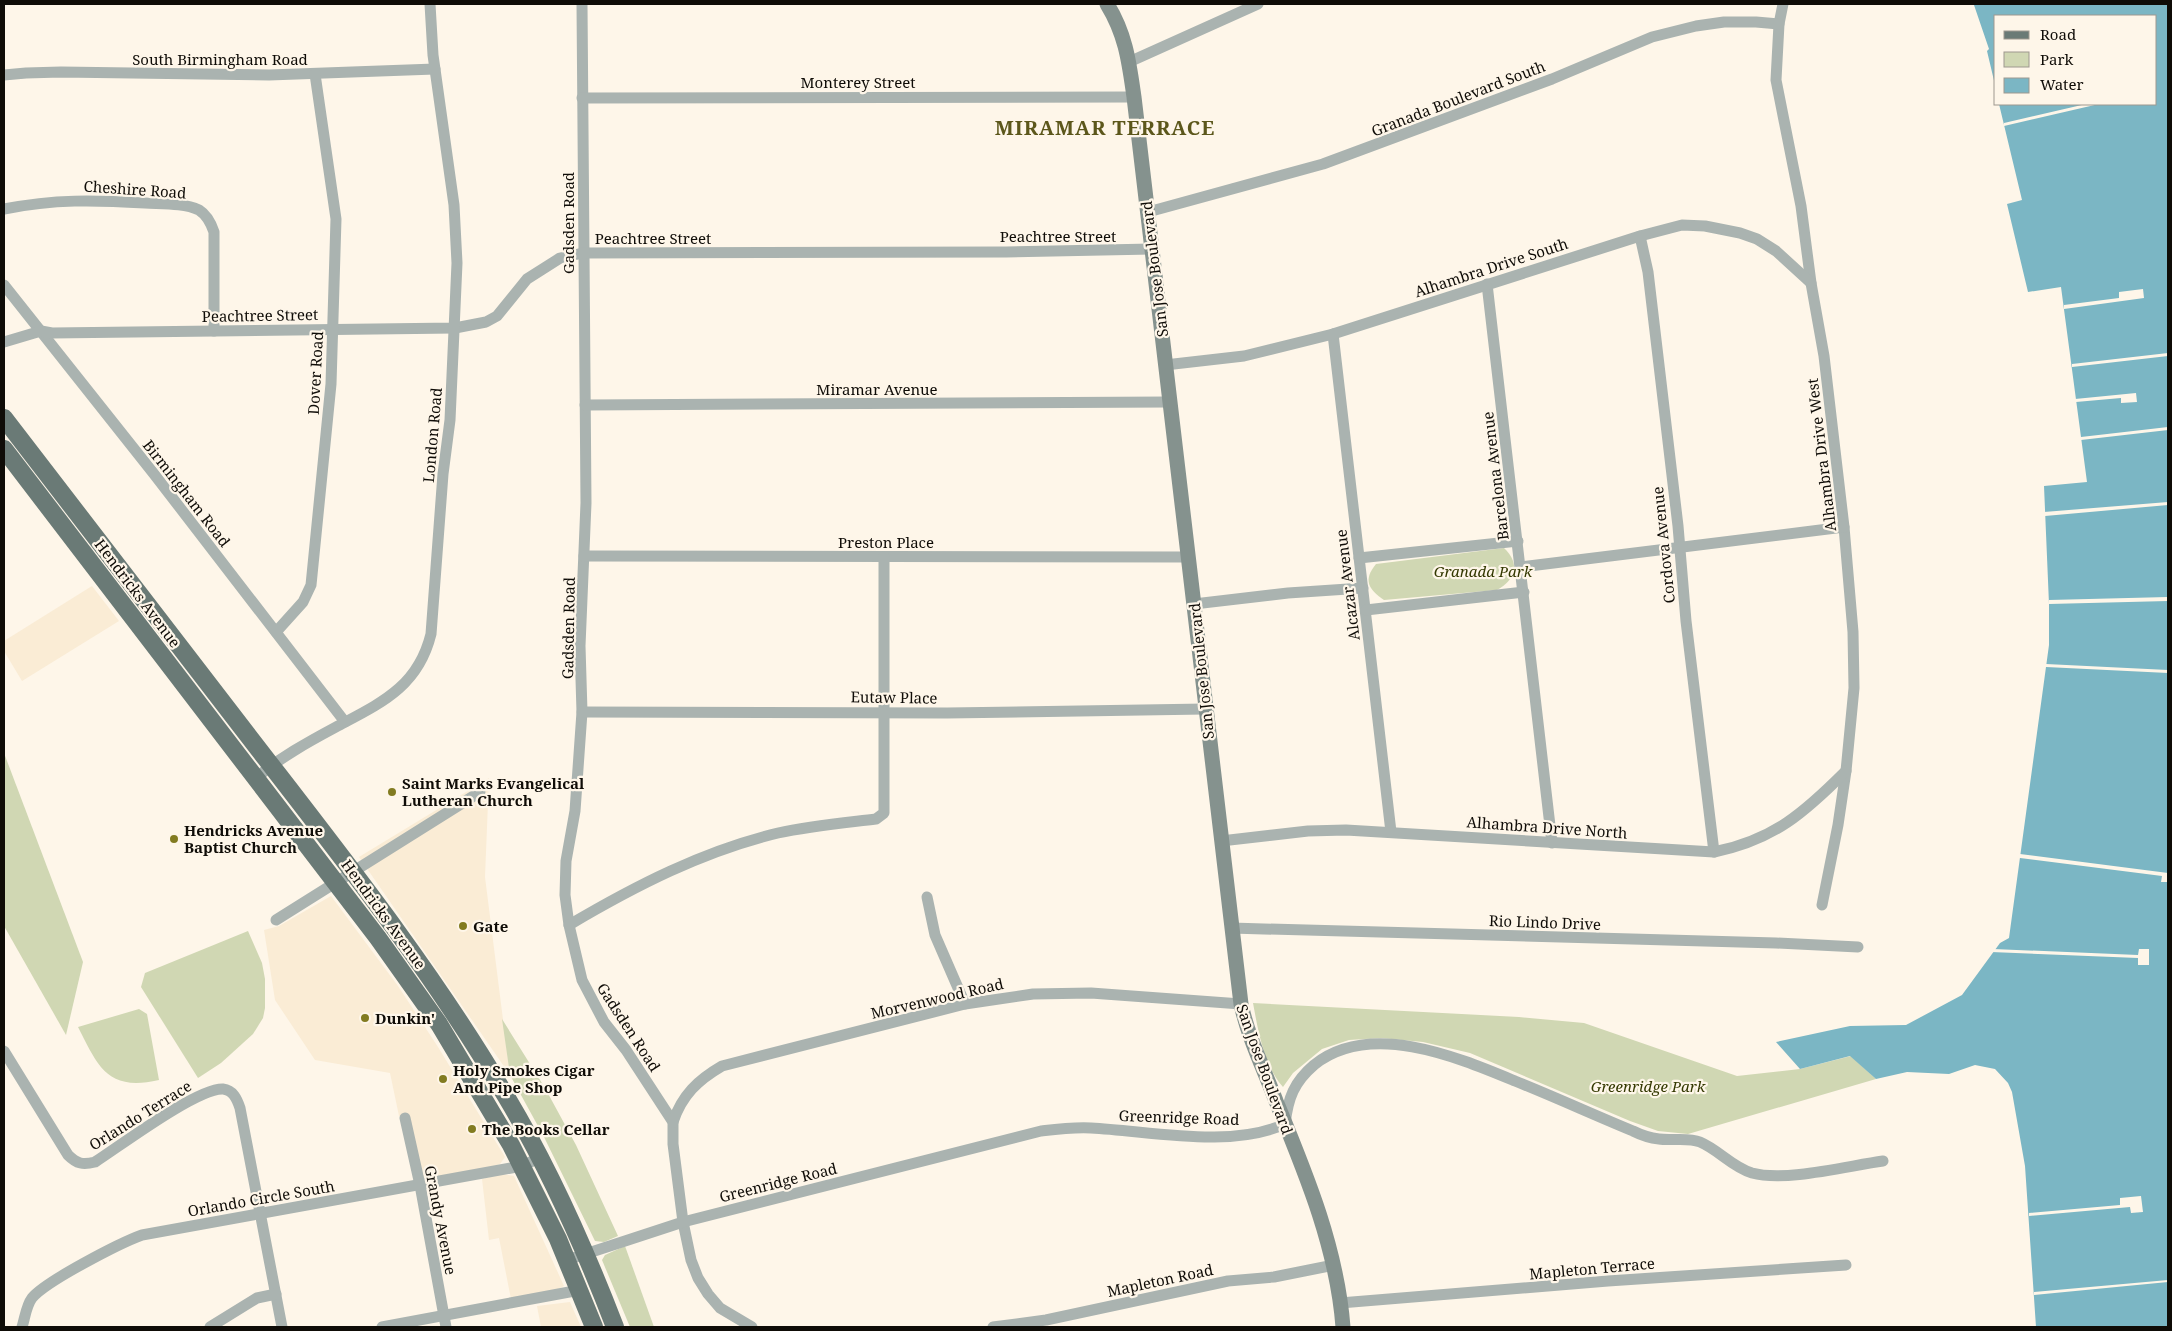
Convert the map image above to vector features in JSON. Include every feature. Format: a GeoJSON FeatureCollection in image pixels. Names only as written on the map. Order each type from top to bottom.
{"type":"FeatureCollection","features":[{"type":"Feature","properties":{"kind":"main road","name":"Hendricks Avenue"},"geometry":{"type":"LineString","coordinates":[[4,418],[353,871],[416,957],[508,1099],[586,1254],[616,1327]]}},
{"type":"Feature","properties":{"kind":"main road","name":"Hendricks Avenue"},"geometry":{"type":"LineString","coordinates":[[4,449],[255,779],[336,882],[439,1024],[522,1166],[567,1260],[594,1327]]}},
{"type":"Feature","properties":{"kind":"main road"},"geometry":{"type":"LineString","coordinates":[[22,472],[37,461]]}},
{"type":"Feature","properties":{"kind":"main road"},"geometry":{"type":"LineString","coordinates":[[100,575],[113,561]]}},
{"type":"Feature","properties":{"kind":"main road"},"geometry":{"type":"LineString","coordinates":[[167,661],[182,650]]}},
{"type":"Feature","properties":{"kind":"main road"},"geometry":{"type":"LineString","coordinates":[[400,968],[416,957]]}},
{"type":"Feature","properties":{"kind":"main road"},"geometry":{"type":"LineString","coordinates":[[580,1290],[597,1301],[610,1327]]}},
{"type":"Feature","properties":{"kind":"street","name":"London Road"},"geometry":{"type":"LineString","coordinates":[[255,779],[271,765],[345,722],[375,707],[395,693],[412,676],[427,651],[431,634],[443,474],[450,420],[457,263],[454,205],[435,68],[430,4]]}},
{"type":"Feature","properties":{"kind":"street","name":"Gadsden Road"},"geometry":{"type":"LineString","coordinates":[[582,4],[585,405],[584,556],[580,646],[582,712],[575,811],[566,861],[566,895],[569,925],[582,980],[604,1022],[626,1050],[673,1122]]}},
{"type":"Feature","properties":{"kind":"street","name":"San Jose Boulevard"},"geometry":{"type":"LineString","coordinates":[[1107,4],[1122,30],[1134,97],[1240,1004],[1325,1229],[1334,1265],[1343,1327]]}},
{"type":"Feature","properties":{"kind":"street"},"geometry":{"type":"LineString","coordinates":[[1129,62],[1258,4]]}},
{"type":"Feature","properties":{"kind":"street","name":"Alhambra Drive West"},"geometry":{"type":"LineString","coordinates":[[1783,4],[1779,24],[1776,80],[1801,206],[1824,356],[1844,527],[1853,632],[1854,688],[1846,771],[1838,825],[1822,905]]}},
{"type":"Feature","properties":{"kind":"street","name":"Granada Boulevard South"},"geometry":{"type":"LineString","coordinates":[[1148,212],[1322,164],[1552,79],[1652,37],[1696,26],[1724,22],[1779,24]]}},
{"type":"Feature","properties":{"kind":"street","name":"South Birmingham Road"},"geometry":{"type":"LineString","coordinates":[[4,75],[26,72],[61,72],[269,76],[435,68]]}},
{"type":"Feature","properties":{"kind":"street","name":"Dover Road"},"geometry":{"type":"LineString","coordinates":[[276,632],[304,602],[311,585],[331,384],[336,219],[314,74]]}},
{"type":"Feature","properties":{"kind":"street","name":"Monterey Street"},"geometry":{"type":"LineString","coordinates":[[582,98],[1134,97]]}},
{"type":"Feature","properties":{"kind":"street","name":"Cheshire Road"},"geometry":{"type":"LineString","coordinates":[[4,209],[79,200],[167,204],[191,207],[200,211],[211,222],[214,232],[214,331]]}},
{"type":"Feature","properties":{"kind":"street","name":"Alhambra Drive South"},"geometry":{"type":"LineString","coordinates":[[1165,365],[1244,356],[1333,334],[1640,236],[1682,225],[1705,226],[1740,233],[1757,239],[1776,251],[1812,283]]}},
{"type":"Feature","properties":{"kind":"street","name":"Cordova Avenue"},"geometry":{"type":"LineString","coordinates":[[1640,236],[1648,272],[1714,852]]}},
{"type":"Feature","properties":{"kind":"street","name":"Peachtree Street"},"geometry":{"type":"LineString","coordinates":[[4,342],[41,331],[52,333],[455,328],[486,322],[497,316],[527,279],[560,258],[584,253],[1152,249]]}},
{"type":"Feature","properties":{"kind":"street","name":"Barcelona Avenue"},"geometry":{"type":"LineString","coordinates":[[1487,284],[1552,843]]}},
{"type":"Feature","properties":{"kind":"street","name":"Birmingham Road"},"geometry":{"type":"LineString","coordinates":[[4,285],[345,722]]}},
{"type":"Feature","properties":{"kind":"street","name":"Alcazar Avenue"},"geometry":{"type":"LineString","coordinates":[[1333,334],[1391,832]]}},
{"type":"Feature","properties":{"kind":"street","name":"Miramar Avenue"},"geometry":{"type":"LineString","coordinates":[[585,405],[1169,402]]}},
{"type":"Feature","properties":{"kind":"street"},"geometry":{"type":"LineString","coordinates":[[1521,567],[1844,527]]}},
{"type":"Feature","properties":{"kind":"street"},"geometry":{"type":"LineString","coordinates":[[1359,558],[1518,540]]}},
{"type":"Feature","properties":{"kind":"street","name":"Preston Place"},"geometry":{"type":"LineString","coordinates":[[584,556],[1188,557]]}},
{"type":"Feature","properties":{"kind":"street"},"geometry":{"type":"LineString","coordinates":[[569,925],[661,874],[721,851],[778,833],[808,827],[876,820],[884,813],[884,557]]}},
{"type":"Feature","properties":{"kind":"street"},"geometry":{"type":"LineString","coordinates":[[1194,604],[1288,593],[1363,588]]}},
{"type":"Feature","properties":{"kind":"street"},"geometry":{"type":"LineString","coordinates":[[1366,610],[1524,592]]}},
{"type":"Feature","properties":{"kind":"street","name":"Eutaw Place"},"geometry":{"type":"LineString","coordinates":[[582,712],[1205,709]]}},
{"type":"Feature","properties":{"kind":"street","name":"Alhambra Drive North"},"geometry":{"type":"LineString","coordinates":[[1221,841],[1308,831],[1391,832],[1714,852],[1733,848],[1786,826],[1813,804],[1846,771]]}},
{"type":"Feature","properties":{"kind":"street"},"geometry":{"type":"LineString","coordinates":[[276,920],[480,792]]}},
{"type":"Feature","properties":{"kind":"street"},"geometry":{"type":"LineString","coordinates":[[927,897],[935,935],[965,1004]]}},
{"type":"Feature","properties":{"kind":"street","name":"Rio Lindo Drive"},"geometry":{"type":"LineString","coordinates":[[1231,928],[1776,943],[1858,947]]}},
{"type":"Feature","properties":{"kind":"street","name":"Morvenwood Road"},"geometry":{"type":"LineString","coordinates":[[673,1122],[678,1105],[690,1090],[709,1073],[722,1066],[965,1004],[1033,994],[1091,993],[1240,1004]]}},
{"type":"Feature","properties":{"kind":"street"},"geometry":{"type":"LineString","coordinates":[[1285,1124],[1287,1104],[1295,1084],[1304,1073],[1322,1059],[1342,1049],[1359,1045],[1403,1046],[1433,1051],[1487,1069],[1636,1132],[1658,1139],[1699,1141],[1734,1165],[1752,1173],[1777,1176],[1883,1161]]}},
{"type":"Feature","properties":{"kind":"street","name":"Orlando Terrace"},"geometry":{"type":"LineString","coordinates":[[4,1051],[68,1155],[75,1162],[85,1164],[95,1162],[202,1094],[224,1089],[231,1092],[240,1108],[260,1213]]}},
{"type":"Feature","properties":{"kind":"street","name":"Grandy Avenue"},"geometry":{"type":"LineString","coordinates":[[404,1118],[420,1185],[445,1322]]}},
{"type":"Feature","properties":{"kind":"street"},"geometry":{"type":"LineString","coordinates":[[673,1122],[672,1144],[691,1260],[708,1294],[720,1308],[752,1327]]}},
{"type":"Feature","properties":{"kind":"street","name":"Greenridge Road"},"geometry":{"type":"LineString","coordinates":[[567,1260],[684,1222],[1041,1131],[1088,1128],[1229,1136],[1264,1132],[1285,1124]]}},
{"type":"Feature","properties":{"kind":"street","name":"Orlando Circle South"},"geometry":{"type":"LineString","coordinates":[[22,1327],[28,1308],[38,1292],[128,1240],[152,1232],[522,1166],[539,1158]]}},
{"type":"Feature","properties":{"kind":"street"},"geometry":{"type":"LineString","coordinates":[[260,1213],[282,1327]]}},
{"type":"Feature","properties":{"kind":"street","name":"Mapleton Road"},"geometry":{"type":"LineString","coordinates":[[994,1327],[1046,1320],[1228,1281],[1274,1277],[1334,1265]]}},
{"type":"Feature","properties":{"kind":"street","name":"Mapleton Terrace"},"geometry":{"type":"LineString","coordinates":[[1340,1304],[1608,1281],[1846,1265]]}},
{"type":"Feature","properties":{"kind":"street"},"geometry":{"type":"LineString","coordinates":[[382,1327],[445,1322],[580,1290]]}},
{"type":"Feature","properties":{"kind":"street"},"geometry":{"type":"LineString","coordinates":[[210,1327],[257,1298],[276,1294]]}},
{"type":"Feature","properties":{"kind":"shaded area"},"geometry":{"type":"Polygon","coordinates":[[[92,586],[119,621],[22,681],[4,651],[4,641],[92,586]]]}},
{"type":"Feature","properties":{"kind":"shaded area"},"geometry":{"type":"Polygon","coordinates":[[[489,778],[485,877],[510,1075],[359,857],[489,778]]]}},
{"type":"Feature","properties":{"kind":"shaded area"},"geometry":{"type":"Polygon","coordinates":[[[331,896],[398,986],[438,1047],[505,1157],[500,1164],[421,1181],[406,1116],[399,1116],[390,1073],[315,1060],[275,1000],[264,930],[279,926],[331,896]]]}},
{"type":"Feature","properties":{"kind":"shaded area"},"geometry":{"type":"Polygon","coordinates":[[[502,1174],[514,1176],[564,1286],[554,1291],[511,1299],[499,1238],[489,1240],[482,1179],[502,1174]]]}},
{"type":"Feature","properties":{"kind":"shaded area"},"geometry":{"type":"Polygon","coordinates":[[[570,1302],[581,1327],[541,1327],[537,1306],[570,1302]]]}},
{"type":"Feature","properties":{"kind":"green space","name":"Granada Park"},"geometry":{"type":"Polygon","coordinates":[[[1504,548],[1513,560],[1514,571],[1512,577],[1497,590],[1384,600],[1374,592],[1369,584],[1370,575],[1376,564],[1504,548]]]}},
{"type":"Feature","properties":{"kind":"green space"},"geometry":{"type":"Polygon","coordinates":[[[4,753],[83,962],[66,1035],[4,926],[4,753]]]}},
{"type":"Feature","properties":{"kind":"green space"},"geometry":{"type":"Polygon","coordinates":[[[248,931],[262,963],[265,979],[263,1018],[253,1034],[221,1063],[198,1078],[141,987],[145,973],[248,931]]]}},
{"type":"Feature","properties":{"kind":"green space","name":"Greenridge Park"},"geometry":{"type":"Polygon","coordinates":[[[1253,1003],[1519,1017],[1584,1023],[1737,1076],[1800,1069],[1851,1056],[1876,1079],[1688,1134],[1658,1131],[1470,1053],[1423,1042],[1381,1038],[1349,1040],[1322,1049],[1293,1073],[1283,1087],[1266,1058],[1253,1003]]]}},
{"type":"Feature","properties":{"kind":"green space"},"geometry":{"type":"Polygon","coordinates":[[[139,1009],[147,1014],[159,1080],[141,1083],[116,1079],[106,1073],[92,1053],[78,1027],[139,1009]]]}},
{"type":"Feature","properties":{"kind":"green space"},"geometry":{"type":"Polygon","coordinates":[[[502,1019],[545,1088],[576,1145],[618,1236],[604,1242],[595,1241],[544,1137],[510,1075],[502,1019]]]}},
{"type":"Feature","properties":{"kind":"green space"},"geometry":{"type":"Polygon","coordinates":[[[625,1246],[654,1327],[630,1327],[602,1260],[605,1255],[625,1246]]]}},
{"type":"Feature","properties":{"kind":"water"},"geometry":{"type":"Polygon","coordinates":[[[1971,4],[2168,4],[2168,1327],[2036,1327],[2025,1166],[2012,1092],[2008,1083],[1995,1069],[1975,1065],[1949,1074],[1907,1072],[1876,1079],[1850,1056],[1800,1069],[1776,1042],[1850,1026],[1906,1025],[1962,995],[2000,943],[2009,938],[2049,645],[2044,486],[2087,482],[2061,287],[2028,292],[2007,204],[2022,200],[1999,105],[2157,105],[2157,15],[1994,15],[1994,81],[1987,51],[1989,49],[1974,5],[1971,4]]]}},
{"type":"Feature","properties":{"kind":"pier"},"geometry":{"type":"Polygon","coordinates":[[[2082,105],[2095,105],[2004,126],[2004,123],[2082,105]]]}},
{"type":"Feature","properties":{"kind":"pier"},"geometry":{"type":"Polygon","coordinates":[[[2143,289],[2144,298],[2064,309],[2064,305],[2119,298],[2119,292],[2143,289]]]}},
{"type":"Feature","properties":{"kind":"pier"},"geometry":{"type":"Polygon","coordinates":[[[2168,353],[2168,356],[2072,367],[2072,364],[2168,353]]]}},
{"type":"Feature","properties":{"kind":"pier"},"geometry":{"type":"Polygon","coordinates":[[[2136,393],[2137,402],[2121,403],[2121,398],[2076,402],[2075,399],[2136,393]]]}},
{"type":"Feature","properties":{"kind":"pier"},"geometry":{"type":"Polygon","coordinates":[[[2168,427],[2168,430],[2081,440],[2081,437],[2168,427]]]}},
{"type":"Feature","properties":{"kind":"pier"},"geometry":{"type":"Polygon","coordinates":[[[2168,502],[2168,505],[2045,516],[2044,512],[2168,502]]]}},
{"type":"Feature","properties":{"kind":"pier"},"geometry":{"type":"Polygon","coordinates":[[[2168,597],[2168,601],[2049,604],[2049,600],[2168,597]]]}},
{"type":"Feature","properties":{"kind":"pier"},"geometry":{"type":"Polygon","coordinates":[[[2046,664],[2168,670],[2168,673],[2046,667],[2046,664]]]}},
{"type":"Feature","properties":{"kind":"pier"},"geometry":{"type":"Polygon","coordinates":[[[2020,854],[2168,873],[2168,882],[2161,882],[2162,876],[2020,858],[2020,854]]]}},
{"type":"Feature","properties":{"kind":"pier"},"geometry":{"type":"Polygon","coordinates":[[[1993,949],[2138,955],[2139,949],[2149,949],[2149,965],[2138,965],[2138,958],[1991,952],[1993,949]]]}},
{"type":"Feature","properties":{"kind":"pier"},"geometry":{"type":"Polygon","coordinates":[[[2141,1196],[2143,1212],[2131,1213],[2130,1207],[2029,1216],[2029,1213],[2120,1205],[2120,1198],[2141,1196]]]}},
{"type":"Feature","properties":{"kind":"pier"},"geometry":{"type":"Polygon","coordinates":[[[2168,1280],[2168,1282],[2034,1295],[2034,1292],[2168,1280]]]}},
{"type":"Feature","properties":{"kind":"place","name":"Saint Marks Evangelical Lutheran Church"},"geometry":{"type":"Point","coordinates":[392,792]}},
{"type":"Feature","properties":{"kind":"place","name":"Hendricks Avenue Baptist Church"},"geometry":{"type":"Point","coordinates":[174,839]}},
{"type":"Feature","properties":{"kind":"place","name":"Gate"},"geometry":{"type":"Point","coordinates":[463,926]}},
{"type":"Feature","properties":{"kind":"place","name":"Dunkin'"},"geometry":{"type":"Point","coordinates":[365,1018]}},
{"type":"Feature","properties":{"kind":"place","name":"Holy Smokes Cigar And Pipe Shop"},"geometry":{"type":"Point","coordinates":[443,1079]}},
{"type":"Feature","properties":{"kind":"place","name":"The Books Cellar"},"geometry":{"type":"Point","coordinates":[472,1129]}},
{"type":"Feature","properties":{"kind":"district","name":"MIRAMAR TERRACE"},"geometry":{"type":"Point","coordinates":[1105,127]}}]}
